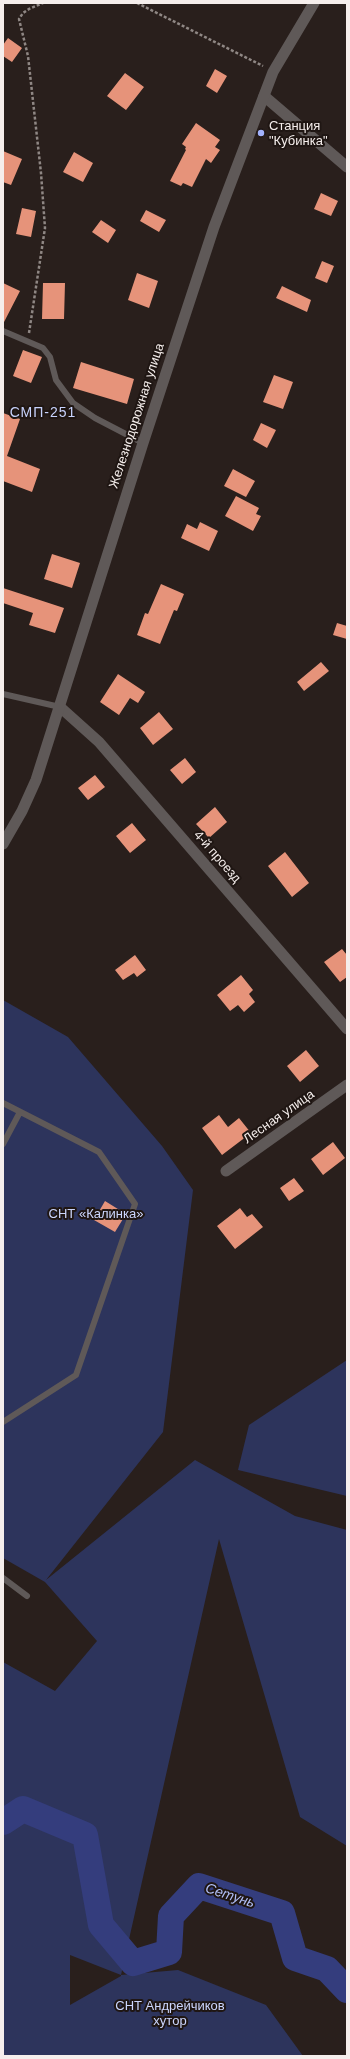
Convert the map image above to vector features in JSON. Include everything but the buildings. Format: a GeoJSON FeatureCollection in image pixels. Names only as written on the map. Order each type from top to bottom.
{"type":"FeatureCollection","features":[{"type":"Feature","properties":{"kind":"street","name":"Железнодорожная улица"},"geometry":{"type":"LineString","coordinates":[[3,844],[22,811],[36,780],[143,443],[214,227],[273,72],[314,3]]}},
{"type":"Feature","properties":{"kind":"street"},"geometry":{"type":"LineString","coordinates":[[264,96],[347,166]]}},
{"type":"Feature","properties":{"kind":"street","name":"4-й проезд"},"geometry":{"type":"LineString","coordinates":[[60,707],[100,742],[347,1029]]}},
{"type":"Feature","properties":{"kind":"street","name":"Лесная улица"},"geometry":{"type":"LineString","coordinates":[[226,1171],[347,1085]]}},
{"type":"Feature","properties":{"kind":"lane"},"geometry":{"type":"LineString","coordinates":[[3,331],[28,340],[43,348],[50,357],[56,380],[73,403],[95,418],[143,443]]}},
{"type":"Feature","properties":{"kind":"lane"},"geometry":{"type":"LineString","coordinates":[[3,694],[60,707]]}},
{"type":"Feature","properties":{"kind":"lane"},"geometry":{"type":"LineString","coordinates":[[3,1103],[99,1152],[135,1204],[76,1375],[3,1422]]}},
{"type":"Feature","properties":{"kind":"lane"},"geometry":{"type":"LineString","coordinates":[[3,1144],[20,1112]]}},
{"type":"Feature","properties":{"kind":"lane"},"geometry":{"type":"LineString","coordinates":[[3,1578],[27,1596]]}},
{"type":"Feature","properties":{"kind":"path"},"geometry":{"type":"LineString","coordinates":[[28,340],[45,228],[41,173],[28,56],[19,20],[23,13],[29,8],[43,3]]}},
{"type":"Feature","properties":{"kind":"path"},"geometry":{"type":"LineString","coordinates":[[137,3],[273,72]]}},
{"type":"Feature","properties":{"kind":"green space"},"geometry":{"type":"Polygon","coordinates":[[[3,1000],[68,1037],[162,1146],[193,1190],[163,1432],[46,1580],[195,1460],[295,1516],[347,1530],[347,1846],[300,1817],[219,1539],[121,1975],[178,1970],[266,2005],[303,2056],[3,2056],[3,1662],[55,1691],[97,1641],[45,1582],[3,1558],[3,1000]],[[70,1955],[70,2005],[121,1976],[70,1955]]]}},
{"type":"Feature","properties":{"kind":"green space"},"geometry":{"type":"Polygon","coordinates":[[[347,1360],[347,1496],[238,1470],[249,1425],[347,1360]]]}},
{"type":"Feature","properties":{"kind":"waterway","name":"Сетунь"},"geometry":{"type":"LineString","coordinates":[[3,1822],[23,1809],[85,1835],[101,1925],[133,1963],[169,1952],[171,1916],[199,1886],[282,1913],[295,1958],[327,1969],[347,1990]]}},
{"type":"Feature","properties":{"kind":"place","name":"Станция \"Кубинка\""},"geometry":{"type":"Point","coordinates":[261,133]}},
{"type":"Feature","properties":{"kind":"district","name":"СМП-251"},"geometry":{"type":"Point","coordinates":[43,413]}},
{"type":"Feature","properties":{"kind":"park label","name":"СНТ «Калинка»"},"geometry":{"type":"Point","coordinates":[96,1214]}},
{"type":"Feature","properties":{"kind":"park label","name":"СНТ Андрейчиков хутор"},"geometry":{"type":"Point","coordinates":[170,2014]}}]}
